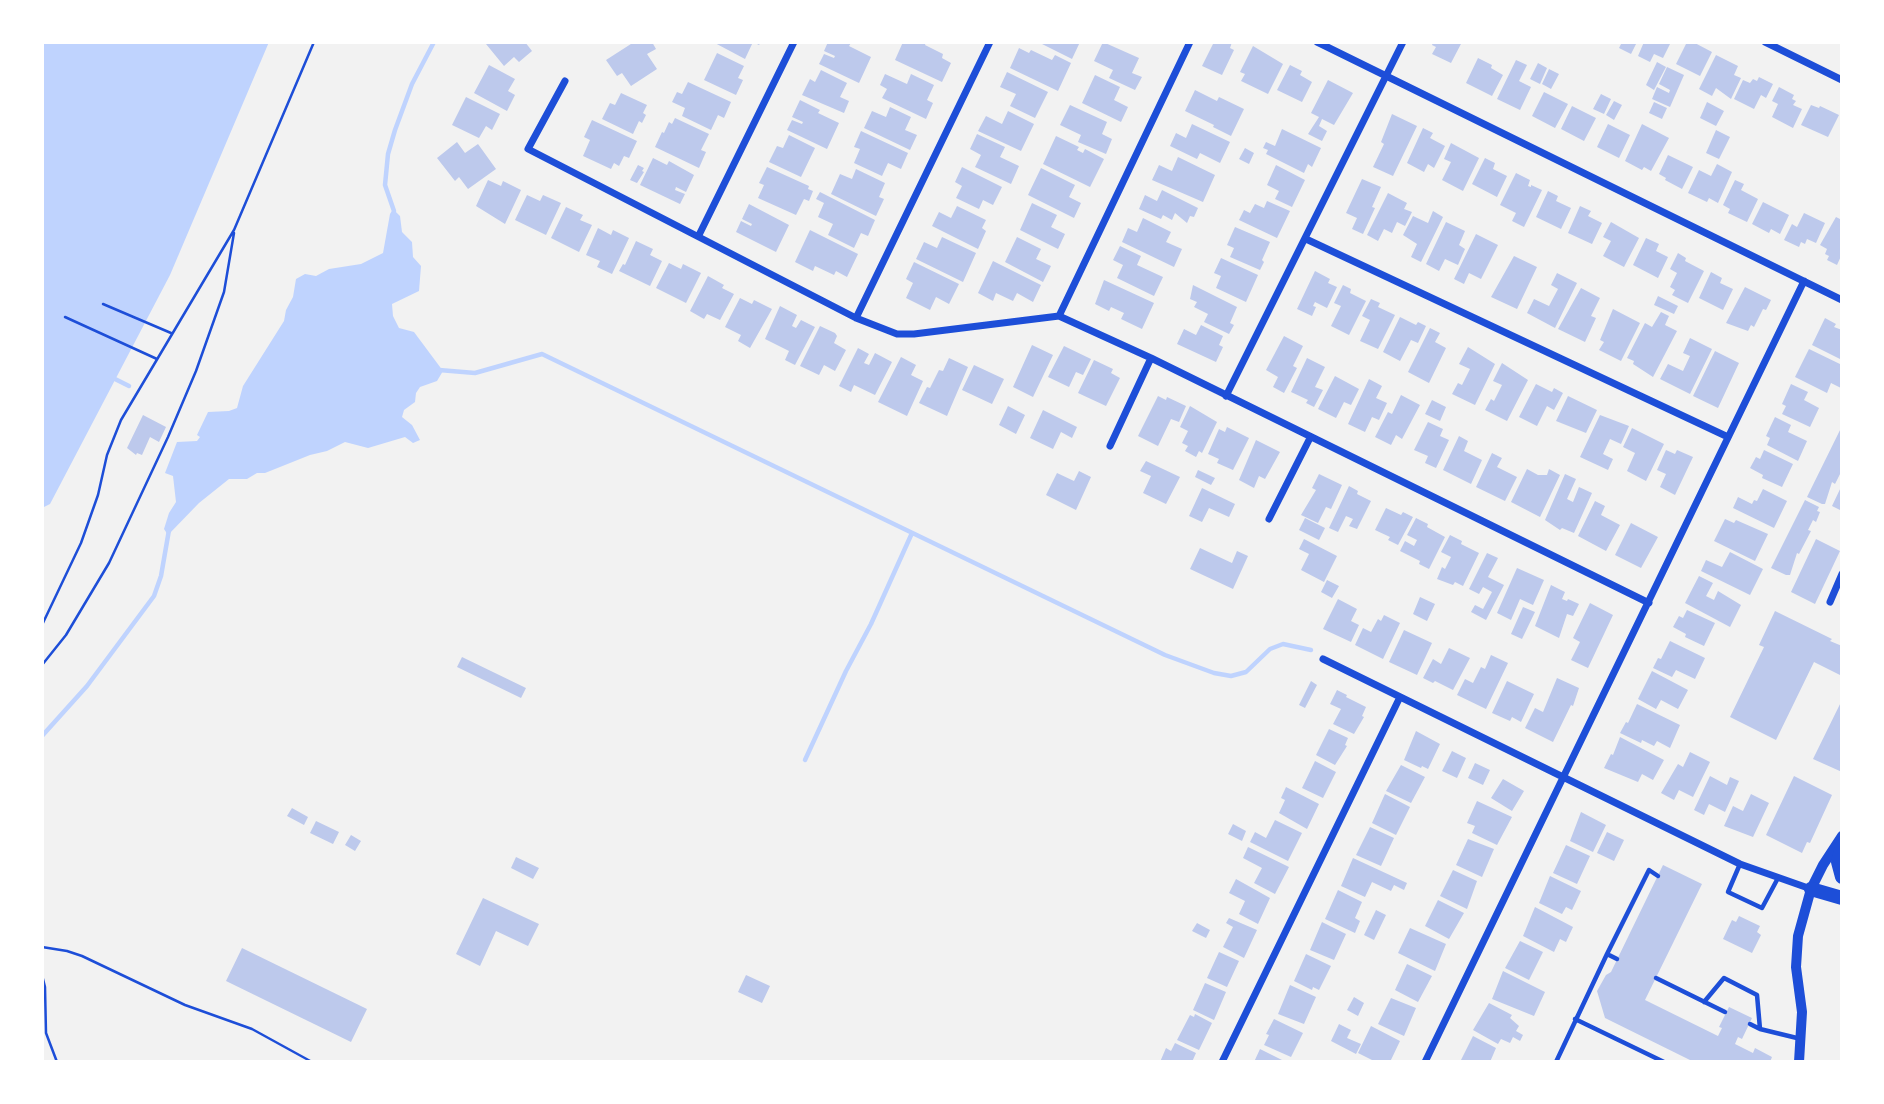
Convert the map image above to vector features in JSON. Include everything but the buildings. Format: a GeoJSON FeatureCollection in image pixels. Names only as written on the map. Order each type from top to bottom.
{"type":"FeatureCollection","features":[{"type":"Feature","properties":{"kind":"highway"},"geometry":{"type":"LineString","coordinates":[[1842,846],[1838,862],[1842,877]]}},
{"type":"Feature","properties":{"kind":"highway"},"geometry":{"type":"LineString","coordinates":[[1811,889],[1842,898]]}},
{"type":"Feature","properties":{"kind":"street"},"geometry":{"type":"LineString","coordinates":[[699,235],[794,42]]}},
{"type":"Feature","properties":{"kind":"street"},"geometry":{"type":"LineString","coordinates":[[856,318],[990,42]]}},
{"type":"Feature","properties":{"kind":"street"},"geometry":{"type":"LineString","coordinates":[[1059,316],[1190,42]]}},
{"type":"Feature","properties":{"kind":"street"},"geometry":{"type":"LineString","coordinates":[[1318,42],[1842,300]]}},
{"type":"Feature","properties":{"kind":"street"},"geometry":{"type":"LineString","coordinates":[[1226,396],[1403,42]]}},
{"type":"Feature","properties":{"kind":"street"},"geometry":{"type":"LineString","coordinates":[[1765,42],[1842,80]]}},
{"type":"Feature","properties":{"kind":"street"},"geometry":{"type":"LineString","coordinates":[[565,81],[528,149],[856,318],[897,334],[914,334],[1059,316],[1649,603]]}},
{"type":"Feature","properties":{"kind":"street"},"geometry":{"type":"LineString","coordinates":[[1306,239],[1728,437]]}},
{"type":"Feature","properties":{"kind":"street"},"geometry":{"type":"LineString","coordinates":[[1425,1062],[1804,281]]}},
{"type":"Feature","properties":{"kind":"street"},"geometry":{"type":"LineString","coordinates":[[1110,446],[1151,359]]}},
{"type":"Feature","properties":{"kind":"street"},"geometry":{"type":"LineString","coordinates":[[1269,519],[1310,438]]}},
{"type":"Feature","properties":{"kind":"street"},"geometry":{"type":"LineString","coordinates":[[1830,603],[1842,574]]}},
{"type":"Feature","properties":{"kind":"street"},"geometry":{"type":"LineString","coordinates":[[1323,659],[1740,864],[1811,889]]}},
{"type":"Feature","properties":{"kind":"street"},"geometry":{"type":"LineString","coordinates":[[1222,1062],[1400,697]]}},
{"type":"Feature","properties":{"kind":"street"},"geometry":{"type":"LineString","coordinates":[[1799,1062],[1802,1012],[1796,952],[1801,920],[1811,889],[1829,853],[1842,836]]}},
{"type":"Feature","properties":{"kind":"lane"},"geometry":{"type":"LineString","coordinates":[[1740,864],[1728,892],[1762,908],[1778,878]]}},
{"type":"Feature","properties":{"kind":"lane"},"geometry":{"type":"LineString","coordinates":[[1556,1062],[1649,870],[1658,876]]}},
{"type":"Feature","properties":{"kind":"lane"},"geometry":{"type":"LineString","coordinates":[[1607,954],[1617,959]]}},
{"type":"Feature","properties":{"kind":"lane"},"geometry":{"type":"LineString","coordinates":[[1656,978],[1725,1012]]}},
{"type":"Feature","properties":{"kind":"lane"},"geometry":{"type":"LineString","coordinates":[[1704,1002],[1724,978],[1757,995],[1760,1029]]}},
{"type":"Feature","properties":{"kind":"lane"},"geometry":{"type":"LineString","coordinates":[[1575,1020],[1664,1062]]}},
{"type":"Feature","properties":{"kind":"lane"},"geometry":{"type":"LineString","coordinates":[[1750,1024],[1801,1039]]}},
{"type":"Feature","properties":{"kind":"path"},"geometry":{"type":"LineString","coordinates":[[42,625],[81,543],[98,495],[107,455],[121,420],[234,230],[314,42]]}},
{"type":"Feature","properties":{"kind":"path"},"geometry":{"type":"LineString","coordinates":[[42,665],[66,635],[109,563],[168,438],[224,292],[234,230]]}},
{"type":"Feature","properties":{"kind":"path"},"geometry":{"type":"LineString","coordinates":[[103,304],[172,334]]}},
{"type":"Feature","properties":{"kind":"path"},"geometry":{"type":"LineString","coordinates":[[65,317],[157,359]]}},
{"type":"Feature","properties":{"kind":"path"},"geometry":{"type":"LineString","coordinates":[[42,947],[82,956],[178,1002],[252,1030],[312,1062]]}},
{"type":"Feature","properties":{"kind":"path"},"geometry":{"type":"LineString","coordinates":[[42,975],[45,987],[46,1033],[57,1062]]}},
{"type":"Feature","properties":{"kind":"path"},"geometry":{"type":"LineString","coordinates":[[42,1038],[46,1033]]}},
{"type":"Feature","properties":{"kind":"water"},"geometry":{"type":"Polygon","coordinates":[[[42,42],[269,42],[170,275],[50,504],[42,508],[42,42]]]}},
{"type":"Feature","properties":{"kind":"water"},"geometry":{"type":"Polygon","coordinates":[[[393,209],[400,216],[402,232],[412,242],[413,257],[421,266],[419,291],[392,304],[393,316],[399,328],[414,332],[443,371],[437,381],[420,387],[415,402],[404,410],[402,417],[412,425],[420,440],[413,443],[405,437],[368,448],[345,442],[247,479],[229,479],[199,503],[168,535],[164,529],[176,502],[173,476],[165,473],[177,442],[197,441],[200,437],[197,435],[208,412],[237,408],[243,386],[284,321],[296,279],[305,274],[316,276],[329,269],[361,264],[383,253],[393,209]]]}},
{"type":"Feature","properties":{"kind":"waterway"},"geometry":{"type":"LineString","coordinates":[[394,211],[385,185],[388,154],[412,84],[434,42]]}},
{"type":"Feature","properties":{"kind":"waterway"},"geometry":{"type":"LineString","coordinates":[[439,370],[475,373],[542,354],[1165,655],[1214,673],[1231,676],[1246,672],[1270,649],[1283,644],[1311,650]]}},
{"type":"Feature","properties":{"kind":"waterway"},"geometry":{"type":"LineString","coordinates":[[115,379],[129,386]]}},
{"type":"Feature","properties":{"kind":"waterway"},"geometry":{"type":"LineString","coordinates":[[42,736],[87,686],[154,596],[161,576],[169,530]]}},
{"type":"Feature","properties":{"kind":"waterway"},"geometry":{"type":"LineString","coordinates":[[805,760],[912,533]]}}]}
